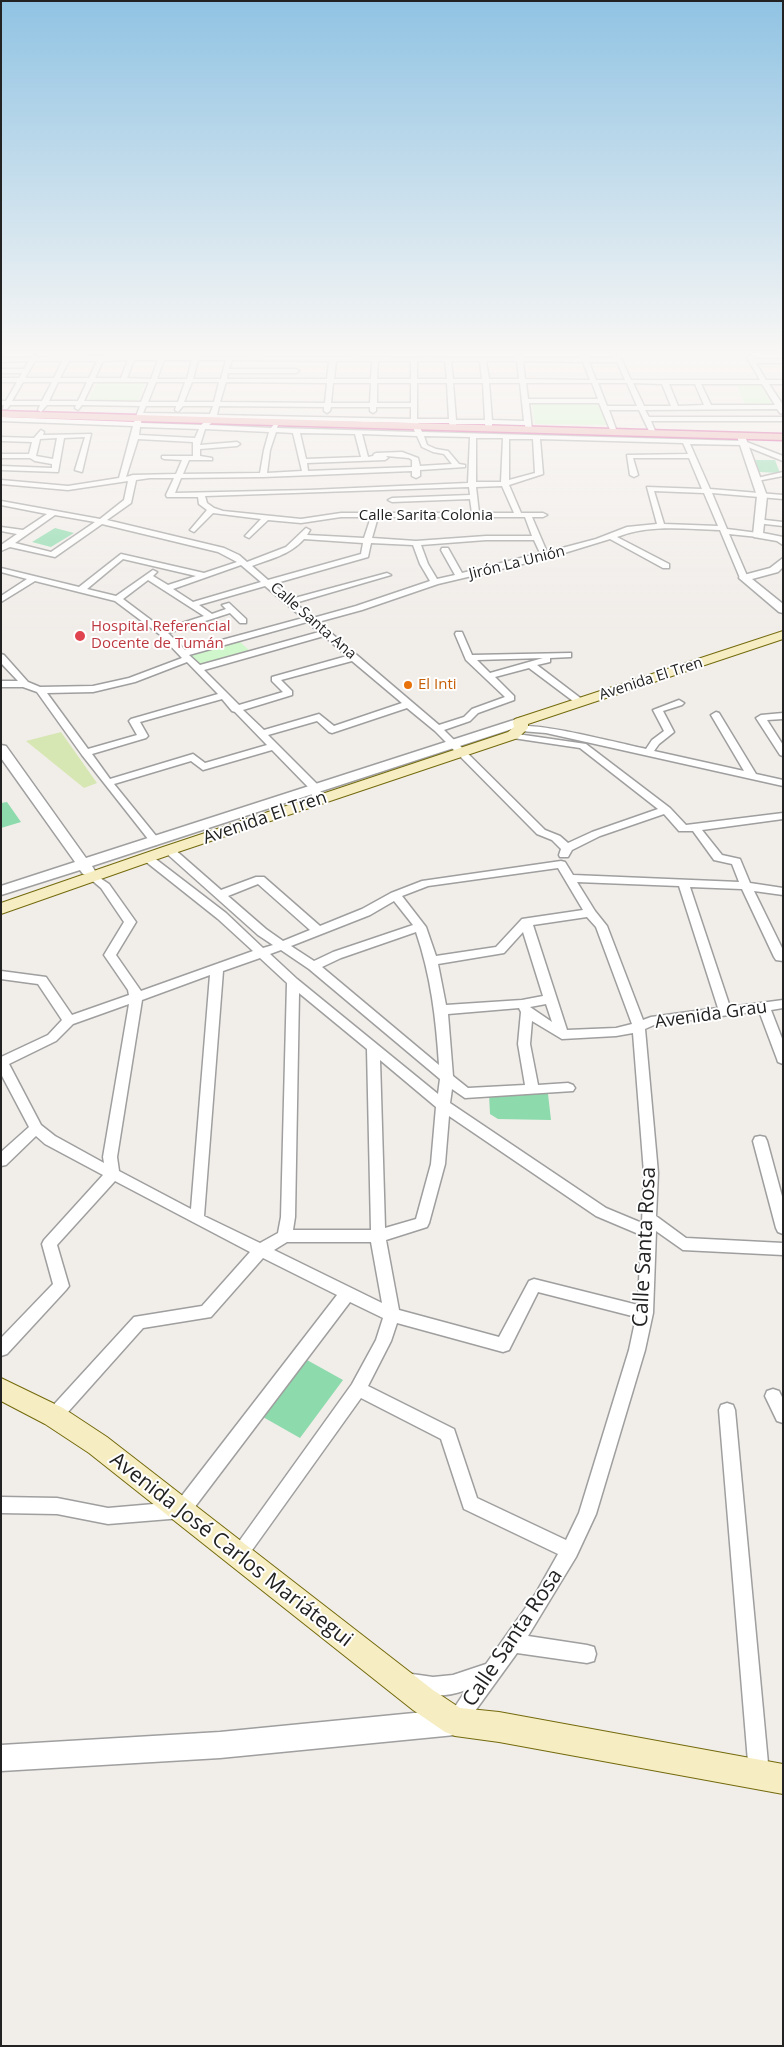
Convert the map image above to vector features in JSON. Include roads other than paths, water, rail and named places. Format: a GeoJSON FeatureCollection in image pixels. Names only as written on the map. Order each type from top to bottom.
{"type":"FeatureCollection","features":[{"type":"Feature","properties":{"kind":"main road","name":"Avenida El Tren"},"geometry":{"type":"LineString","coordinates":[[1,909],[149,859],[316,794],[457,747],[518,729],[580,702],[783,635]]}},
{"type":"Feature","properties":{"kind":"main road","name":"Avenida José Carlos Mariátegui"},"geometry":{"type":"LineString","coordinates":[[1,1389],[54,1416],[98,1445],[239,1554],[395,1679],[455,1722]]}},
{"type":"Feature","properties":{"kind":"main road"},"geometry":{"type":"LineString","coordinates":[[455,1722],[499,1727],[771,1777]]}},
{"type":"Feature","properties":{"kind":"street"},"geometry":{"type":"LineString","coordinates":[[32,456],[33,452]]}},
{"type":"Feature","properties":{"kind":"street"},"geometry":{"type":"LineString","coordinates":[[45,486],[55,470],[58,452]]}},
{"type":"Feature","properties":{"kind":"street"},"geometry":{"type":"LineString","coordinates":[[79,470],[84,452]]}},
{"type":"Feature","properties":{"kind":"street"},"geometry":{"type":"LineString","coordinates":[[122,479],[131,452]]}},
{"type":"Feature","properties":{"kind":"street"},"geometry":{"type":"LineString","coordinates":[[196,452],[196,458]]}},
{"type":"Feature","properties":{"kind":"street"},"geometry":{"type":"LineString","coordinates":[[263,476],[267,452]]}},
{"type":"Feature","properties":{"kind":"street"},"geometry":{"type":"LineString","coordinates":[[301,452],[305,474]]}},
{"type":"Feature","properties":{"kind":"street"},"geometry":{"type":"LineString","coordinates":[[363,452],[365,459]]}},
{"type":"Feature","properties":{"kind":"street"},"geometry":{"type":"LineString","coordinates":[[441,452],[446,452],[458,467]]}},
{"type":"Feature","properties":{"kind":"street"},"geometry":{"type":"LineString","coordinates":[[473,452],[472,497],[476,516]]}},
{"type":"Feature","properties":{"kind":"street"},"geometry":{"type":"LineString","coordinates":[[505,452],[504,484],[519,516]]}},
{"type":"Feature","properties":{"kind":"street"},"geometry":{"type":"LineString","coordinates":[[1,482],[68,488],[134,477],[305,474],[337,481],[389,488],[504,484],[538,474],[534,452]]}},
{"type":"Feature","properties":{"kind":"street"},"geometry":{"type":"LineString","coordinates":[[690,452],[744,578],[783,610]]}},
{"type":"Feature","properties":{"kind":"street"},"geometry":{"type":"LineString","coordinates":[[747,452],[758,479],[762,496],[758,535],[782,540]]}},
{"type":"Feature","properties":{"kind":"street"},"geometry":{"type":"LineString","coordinates":[[767,452],[783,459]]}},
{"type":"Feature","properties":{"kind":"street"},"geometry":{"type":"LineString","coordinates":[[375,459],[375,455],[391,454],[411,456],[416,459],[416,486]]}},
{"type":"Feature","properties":{"kind":"street"},"geometry":{"type":"LineString","coordinates":[[1,456],[32,456],[35,459],[56,462]]}},
{"type":"Feature","properties":{"kind":"street"},"geometry":{"type":"LineString","coordinates":[[164,457],[196,458],[210,456],[214,476]]}},
{"type":"Feature","properties":{"kind":"street"},"geometry":{"type":"LineString","coordinates":[[634,475],[629,456],[692,456]]}},
{"type":"Feature","properties":{"kind":"street"},"geometry":{"type":"LineString","coordinates":[[186,458],[176,476],[170,495],[201,494],[337,481],[416,469],[473,466]]}},
{"type":"Feature","properties":{"kind":"street"},"geometry":{"type":"LineString","coordinates":[[303,461],[385,458]]}},
{"type":"Feature","properties":{"kind":"street"},"geometry":{"type":"LineString","coordinates":[[1,468],[55,470]]}},
{"type":"Feature","properties":{"kind":"street"},"geometry":{"type":"LineString","coordinates":[[758,479],[783,474]]}},
{"type":"Feature","properties":{"kind":"street"},"geometry":{"type":"LineString","coordinates":[[9,544],[52,554],[123,506],[128,501],[134,477]]}},
{"type":"Feature","properties":{"kind":"street"},"geometry":{"type":"LineString","coordinates":[[389,488],[396,515]]}},
{"type":"Feature","properties":{"kind":"street"},"geometry":{"type":"LineString","coordinates":[[662,526],[650,489],[708,491],[783,498]]}},
{"type":"Feature","properties":{"kind":"street"},"geometry":{"type":"LineString","coordinates":[[194,530],[210,510],[203,504],[201,494]]}},
{"type":"Feature","properties":{"kind":"street"},"geometry":{"type":"LineString","coordinates":[[392,500],[472,497]]}},
{"type":"Feature","properties":{"kind":"street","name":"Calle Santa Ana"},"geometry":{"type":"LineString","coordinates":[[1,503],[101,521],[245,564],[438,729],[541,832],[556,838],[566,848]]}},
{"type":"Feature","properties":{"kind":"street","name":"Calle Sarita Colonia"},"geometry":{"type":"LineString","coordinates":[[210,510],[223,513],[309,520],[341,515],[543,515]]}},
{"type":"Feature","properties":{"kind":"street"},"geometry":{"type":"LineString","coordinates":[[1,549],[54,512]]}},
{"type":"Feature","properties":{"kind":"street"},"geometry":{"type":"LineString","coordinates":[[194,604],[365,555],[375,515]]}},
{"type":"Feature","properties":{"kind":"street"},"geometry":{"type":"LineString","coordinates":[[528,516],[545,556]]}},
{"type":"Feature","properties":{"kind":"street"},"geometry":{"type":"LineString","coordinates":[[249,536],[267,517]]}},
{"type":"Feature","properties":{"kind":"street"},"geometry":{"type":"LineString","coordinates":[[167,588],[202,575],[245,564],[296,545],[303,537],[309,520]]}},
{"type":"Feature","properties":{"kind":"street"},"geometry":{"type":"LineString","coordinates":[[759,521],[783,524]]}},
{"type":"Feature","properties":{"kind":"street","name":"Jirón La Unión"},"geometry":{"type":"LineString","coordinates":[[185,657],[359,608],[435,582],[545,556],[611,537],[630,528],[662,526],[725,530],[758,535]]}},
{"type":"Feature","properties":{"kind":"street"},"geometry":{"type":"LineString","coordinates":[[1,529],[24,533]]}},
{"type":"Feature","properties":{"kind":"street"},"geometry":{"type":"LineString","coordinates":[[303,537],[367,542],[416,543],[486,538],[537,538]]}},
{"type":"Feature","properties":{"kind":"street"},"geometry":{"type":"LineString","coordinates":[[611,537],[666,566]]}},
{"type":"Feature","properties":{"kind":"street"},"geometry":{"type":"LineString","coordinates":[[416,543],[424,564],[435,582]]}},
{"type":"Feature","properties":{"kind":"street"},"geometry":{"type":"LineString","coordinates":[[445,550],[460,577]]}},
{"type":"Feature","properties":{"kind":"street"},"geometry":{"type":"LineString","coordinates":[[80,590],[121,556],[202,575]]}},
{"type":"Feature","properties":{"kind":"street"},"geometry":{"type":"LineString","coordinates":[[202,575],[220,558]]}},
{"type":"Feature","properties":{"kind":"street"},"geometry":{"type":"LineString","coordinates":[[744,578],[774,570],[783,561]]}},
{"type":"Feature","properties":{"kind":"street"},"geometry":{"type":"LineString","coordinates":[[121,597],[161,566]]}},
{"type":"Feature","properties":{"kind":"street"},"geometry":{"type":"LineString","coordinates":[[1,570],[80,590],[121,597],[162,632],[222,696],[273,746],[316,794]]}},
{"type":"Feature","properties":{"kind":"street"},"geometry":{"type":"LineString","coordinates":[[290,602],[388,575]]}},
{"type":"Feature","properties":{"kind":"street"},"geometry":{"type":"LineString","coordinates":[[148,576],[210,616]]}},
{"type":"Feature","properties":{"kind":"street"},"geometry":{"type":"LineString","coordinates":[[1,600],[34,578]]}},
{"type":"Feature","properties":{"kind":"street"},"geometry":{"type":"LineString","coordinates":[[121,597],[159,582]]}},
{"type":"Feature","properties":{"kind":"street"},"geometry":{"type":"LineString","coordinates":[[217,597],[243,621]]}},
{"type":"Feature","properties":{"kind":"street"},"geometry":{"type":"LineString","coordinates":[[162,632],[232,610]]}},
{"type":"Feature","properties":{"kind":"street"},"geometry":{"type":"LineString","coordinates":[[197,669],[326,633]]}},
{"type":"Feature","properties":{"kind":"street"},"geometry":{"type":"LineString","coordinates":[[438,729],[467,720],[475,711],[511,698],[468,658],[459,634]]}},
{"type":"Feature","properties":{"kind":"street"},"geometry":{"type":"LineString","coordinates":[[468,658],[568,655],[489,676]]}},
{"type":"Feature","properties":{"kind":"street"},"geometry":{"type":"LineString","coordinates":[[1,657],[32,687],[156,842]]}},
{"type":"Feature","properties":{"kind":"street"},"geometry":{"type":"LineString","coordinates":[[1,684],[93,689],[132,680],[185,657]]}},
{"type":"Feature","properties":{"kind":"street"},"geometry":{"type":"LineString","coordinates":[[235,709],[289,693],[275,679],[355,657]]}},
{"type":"Feature","properties":{"kind":"street"},"geometry":{"type":"LineString","coordinates":[[531,665],[580,702]]}},
{"type":"Feature","properties":{"kind":"street"},"geometry":{"type":"LineString","coordinates":[[86,754],[143,736],[134,721],[222,696]]}},
{"type":"Feature","properties":{"kind":"street"},"geometry":{"type":"LineString","coordinates":[[648,754],[654,742],[670,732],[658,710],[679,703]]}},
{"type":"Feature","properties":{"kind":"street"},"geometry":{"type":"LineString","coordinates":[[261,734],[319,717],[332,730],[409,704]]}},
{"type":"Feature","properties":{"kind":"street"},"geometry":{"type":"LineString","coordinates":[[716,715],[752,776]]}},
{"type":"Feature","properties":{"kind":"street"},"geometry":{"type":"LineString","coordinates":[[782,752],[761,718],[783,716]]}},
{"type":"Feature","properties":{"kind":"street"},"geometry":{"type":"LineString","coordinates":[[518,729],[546,730],[783,783]]}},
{"type":"Feature","properties":{"kind":"street"},"geometry":{"type":"LineString","coordinates":[[518,729],[583,746],[666,810],[683,829],[783,816]]}},
{"type":"Feature","properties":{"kind":"street"},"geometry":{"type":"LineString","coordinates":[[108,783],[193,757],[202,767],[273,746]]}},
{"type":"Feature","properties":{"kind":"street"},"geometry":{"type":"LineString","coordinates":[[1,749],[83,864],[105,886],[130,922],[110,955],[134,989],[136,997],[110,1157],[112,1174],[50,1244],[61,1286],[1,1349]]}},
{"type":"Feature","properties":{"kind":"street","name":"Avenida El Tren"},"geometry":{"type":"LineString","coordinates":[[1,891],[83,864],[316,794]]}},
{"type":"Feature","properties":{"kind":"street"},"geometry":{"type":"LineString","coordinates":[[645,1313],[534,1285],[503,1345],[392,1315],[197,1219],[50,1140],[36,1128],[2,1063],[52,1038],[69,1021],[283,945],[366,912],[395,895],[426,883],[561,864],[566,848],[596,834],[666,810]]}},
{"type":"Feature","properties":{"kind":"street"},"geometry":{"type":"LineString","coordinates":[[695,827],[718,858],[736,861],[780,957],[783,957]]}},
{"type":"Feature","properties":{"kind":"street"},"geometry":{"type":"LineString","coordinates":[[169,850],[262,932],[313,966],[465,1093],[568,1088]]}},
{"type":"Feature","properties":{"kind":"street"},"geometry":{"type":"LineString","coordinates":[[149,859],[222,916],[292,982],[442,1105],[601,1212],[649,1225],[683,1244],[783,1249]]}},
{"type":"Feature","properties":{"kind":"street","name":"Calle Santa Rosa"},"geometry":{"type":"LineString","coordinates":[[455,1722],[494,1670],[542,1600],[570,1551],[587,1514],[637,1350],[645,1313],[651,1173],[639,1028],[601,926],[590,913],[561,864]]}},
{"type":"Feature","properties":{"kind":"street"},"geometry":{"type":"LineString","coordinates":[[568,878],[746,886],[783,892]]}},
{"type":"Feature","properties":{"kind":"street"},"geometry":{"type":"LineString","coordinates":[[219,895],[260,879],[317,930]]}},
{"type":"Feature","properties":{"kind":"street"},"geometry":{"type":"LineString","coordinates":[[683,883],[725,1011]]}},
{"type":"Feature","properties":{"kind":"street"},"geometry":{"type":"LineString","coordinates":[[54,1416],[139,1322],[206,1312],[261,1250],[285,1236],[378,1236],[422,1223],[438,1164],[442,1105],[447,1077],[441,1010],[432,961],[420,927],[395,895]]}},
{"type":"Feature","properties":{"kind":"street"},"geometry":{"type":"LineString","coordinates":[[432,961],[500,950],[526,922],[590,913]]}},
{"type":"Feature","properties":{"kind":"street"},"geometry":{"type":"LineString","coordinates":[[526,922],[562,1035]]}},
{"type":"Feature","properties":{"kind":"street"},"geometry":{"type":"LineString","coordinates":[[313,966],[337,955],[420,927]]}},
{"type":"Feature","properties":{"kind":"street"},"geometry":{"type":"LineString","coordinates":[[197,1219],[217,969]]}},
{"type":"Feature","properties":{"kind":"street"},"geometry":{"type":"LineString","coordinates":[[1,975],[42,980],[69,1021]]}},
{"type":"Feature","properties":{"kind":"street"},"geometry":{"type":"LineString","coordinates":[[285,1236],[288,1216],[292,982]]}},
{"type":"Feature","properties":{"kind":"street"},"geometry":{"type":"LineString","coordinates":[[441,1010],[525,1008],[551,998]]}},
{"type":"Feature","properties":{"kind":"street","name":"Avenida Grau"},"geometry":{"type":"LineString","coordinates":[[562,1035],[616,1032],[639,1028],[651,1021],[783,1004]]}},
{"type":"Feature","properties":{"kind":"street"},"geometry":{"type":"LineString","coordinates":[[764,1007],[783,1059]]}},
{"type":"Feature","properties":{"kind":"street"},"geometry":{"type":"LineString","coordinates":[[525,1008],[562,1035]]}},
{"type":"Feature","properties":{"kind":"street"},"geometry":{"type":"LineString","coordinates":[[525,1008],[524,1044],[532,1089]]}},
{"type":"Feature","properties":{"kind":"street"},"geometry":{"type":"LineString","coordinates":[[239,1554],[358,1389],[383,1341],[392,1315],[383,1273],[378,1236],[373,1048]]}},
{"type":"Feature","properties":{"kind":"street"},"geometry":{"type":"LineString","coordinates":[[1,1161],[36,1128]]}},
{"type":"Feature","properties":{"kind":"street"},"geometry":{"type":"LineString","coordinates":[[760,1141],[783,1228]]}},
{"type":"Feature","properties":{"kind":"street"},"geometry":{"type":"LineString","coordinates":[[1,1505],[57,1506],[108,1516],[182,1510],[348,1292]]}},
{"type":"Feature","properties":{"kind":"street"},"geometry":{"type":"LineString","coordinates":[[358,1389],[448,1434],[470,1503],[570,1551]]}},
{"type":"Feature","properties":{"kind":"street"},"geometry":{"type":"LineString","coordinates":[[773,1396],[783,1416]]}},
{"type":"Feature","properties":{"kind":"street"},"geometry":{"type":"LineString","coordinates":[[727,1410],[771,1777]]}},
{"type":"Feature","properties":{"kind":"street"},"geometry":{"type":"LineString","coordinates":[[513,1643],[587,1654]]}},
{"type":"Feature","properties":{"kind":"street"},"geometry":{"type":"LineString","coordinates":[[395,1679],[422,1686],[446,1687],[470,1681],[494,1670]]}},
{"type":"Feature","properties":{"kind":"street"},"geometry":{"type":"LineString","coordinates":[[1,1758],[220,1745],[455,1722]]}},
{"type":"Feature","properties":{"kind":"place","name":"Hospital Referencial Docente de Tumán"},"geometry":{"type":"Point","coordinates":[80,636]}},
{"type":"Feature","properties":{"kind":"place","name":"El Inti"},"geometry":{"type":"Point","coordinates":[408,685]}}]}
